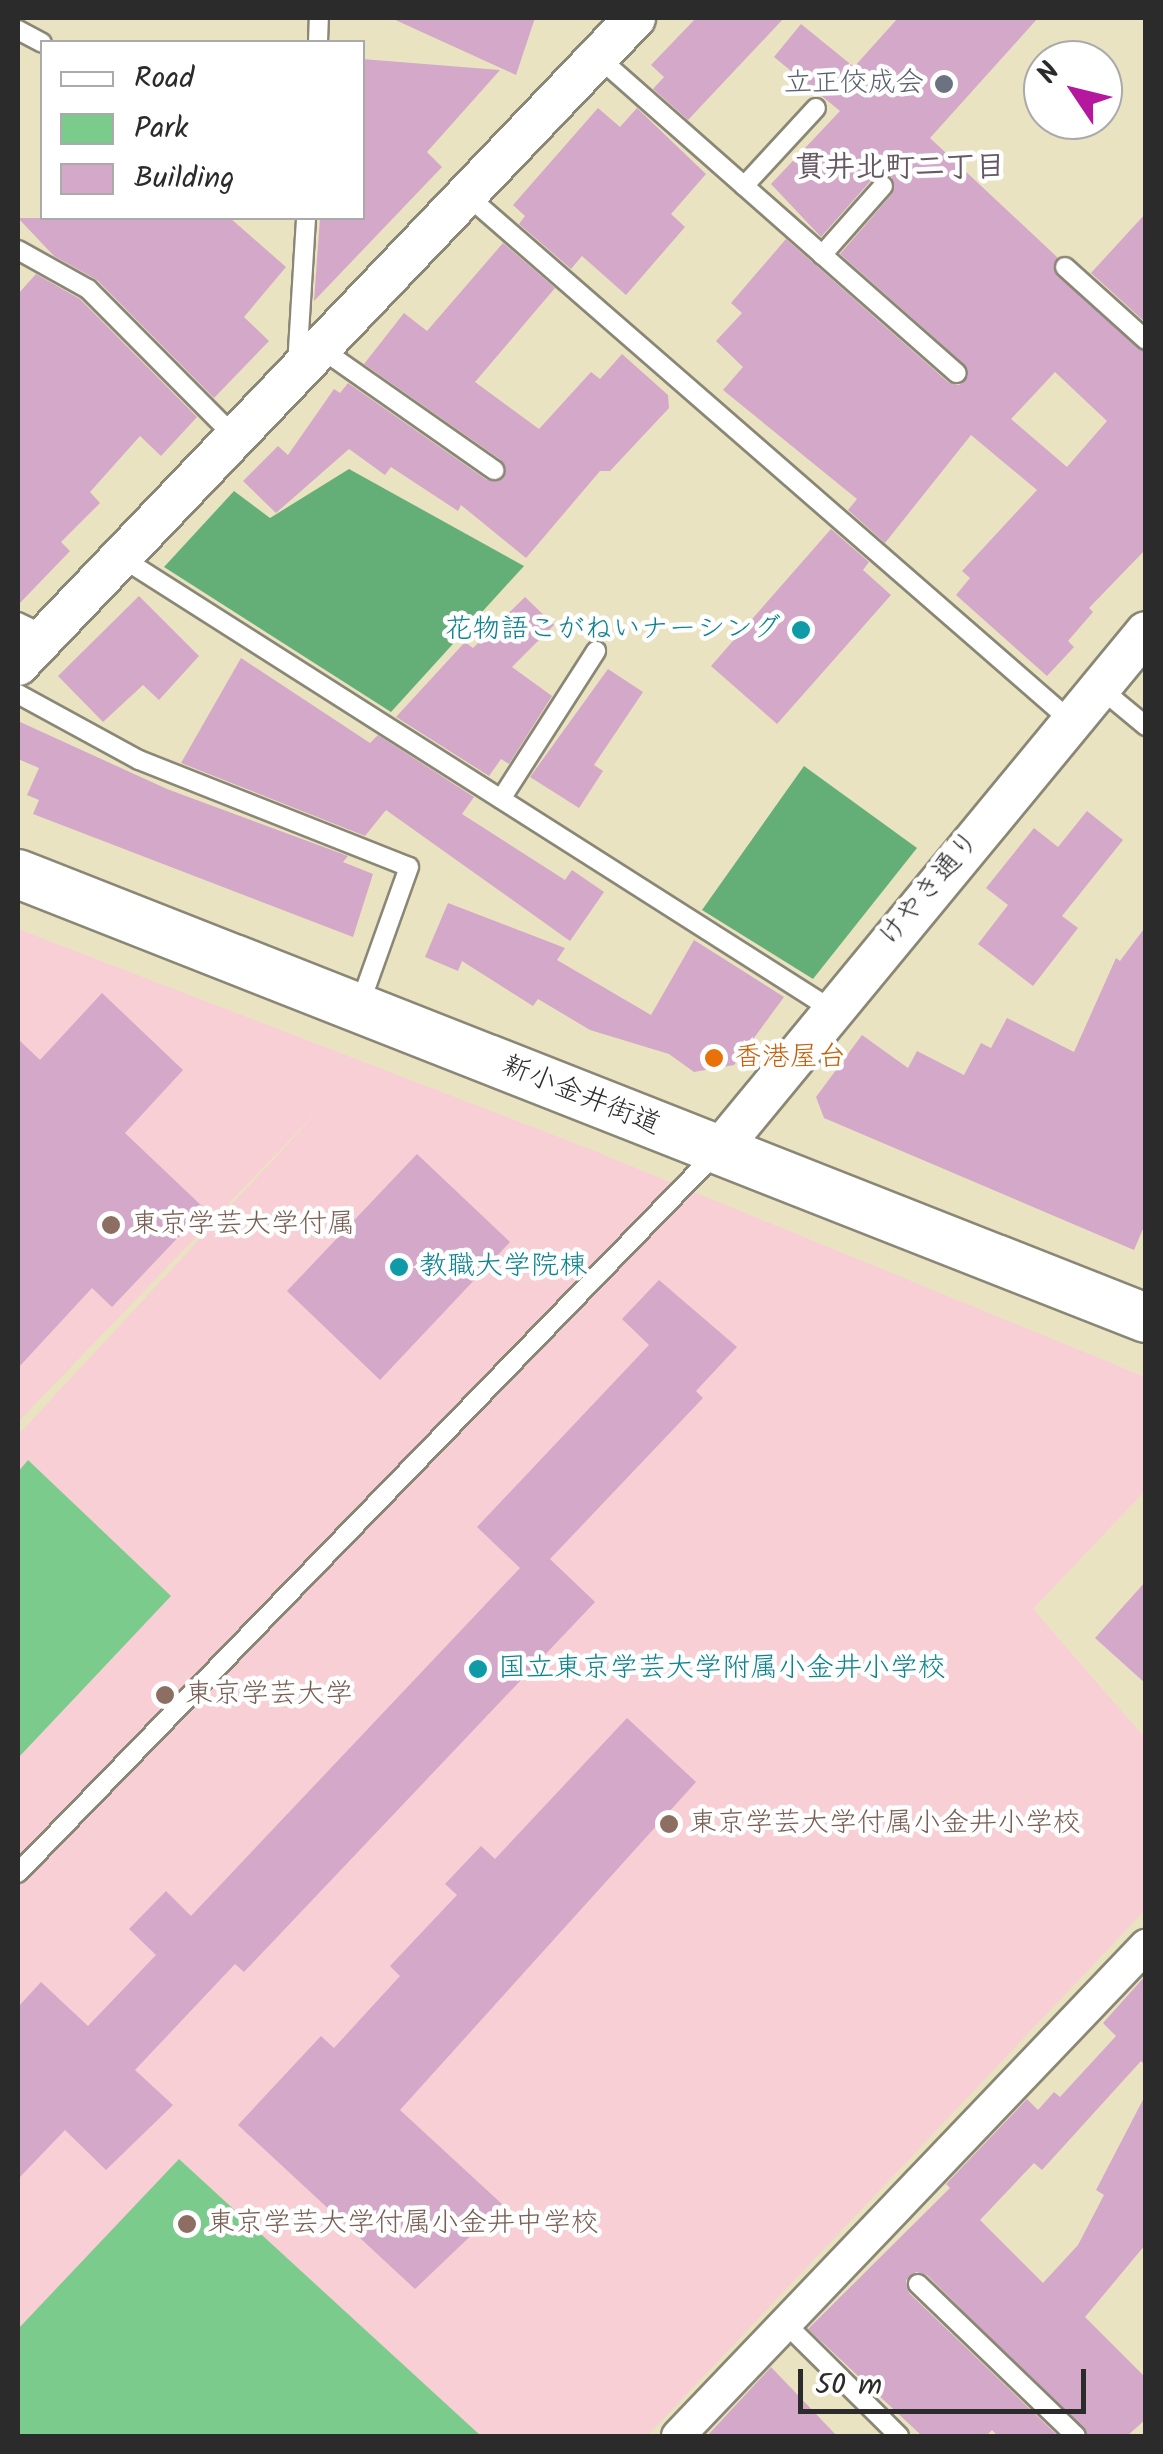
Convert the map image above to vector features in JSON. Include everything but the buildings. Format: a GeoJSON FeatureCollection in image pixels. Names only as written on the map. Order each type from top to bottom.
{"type":"FeatureCollection","features":[{"type":"Feature","properties":{"kind":"main road","name":"新小金井街道"},"geometry":{"type":"LineString","coordinates":[[18,874],[1146,1318]]}},
{"type":"Feature","properties":{"kind":"street"},"geometry":{"type":"LineString","coordinates":[[18,665],[32,628],[122,558],[635,18]]}},
{"type":"Feature","properties":{"kind":"street","name":"けやき通り"},"geometry":{"type":"LineString","coordinates":[[719,1150],[831,1008],[1146,632]]}},
{"type":"Feature","properties":{"kind":"street"},"geometry":{"type":"LineString","coordinates":[[678,2436],[1146,1946]]}},
{"type":"Feature","properties":{"kind":"lane"},"geometry":{"type":"LineString","coordinates":[[598,57],[956,373]]}},
{"type":"Feature","properties":{"kind":"lane"},"geometry":{"type":"LineString","coordinates":[[744,186],[816,108]]}},
{"type":"Feature","properties":{"kind":"lane"},"geometry":{"type":"LineString","coordinates":[[822,255],[883,186]]}},
{"type":"Feature","properties":{"kind":"lane"},"geometry":{"type":"LineString","coordinates":[[469,197],[1071,721]]}},
{"type":"Feature","properties":{"kind":"lane"},"geometry":{"type":"LineString","coordinates":[[306,220],[308,359],[494,470]]}},
{"type":"Feature","properties":{"kind":"lane"},"geometry":{"type":"LineString","coordinates":[[18,250],[88,289],[236,437]]}},
{"type":"Feature","properties":{"kind":"lane"},"geometry":{"type":"LineString","coordinates":[[1065,267],[1146,340]]}},
{"type":"Feature","properties":{"kind":"lane"},"geometry":{"type":"LineString","coordinates":[[122,558],[831,1008]]}},
{"type":"Feature","properties":{"kind":"lane"},"geometry":{"type":"LineString","coordinates":[[501,798],[596,651]]}},
{"type":"Feature","properties":{"kind":"lane"},"geometry":{"type":"LineString","coordinates":[[1100,687],[1146,726]]}},
{"type":"Feature","properties":{"kind":"lane"},"geometry":{"type":"LineString","coordinates":[[18,694],[140,760],[409,867],[360,1006]]}},
{"type":"Feature","properties":{"kind":"lane"},"geometry":{"type":"LineString","coordinates":[[18,1872],[719,1150]]}},
{"type":"Feature","properties":{"kind":"lane"},"geometry":{"type":"LineString","coordinates":[[918,2284],[1076,2436]]}},
{"type":"Feature","properties":{"kind":"lane"},"geometry":{"type":"LineString","coordinates":[[786,2324],[898,2436]]}},
{"type":"Feature","properties":{"kind":"shaded area"},"geometry":{"type":"Polygon","coordinates":[[[18,929],[587,1148],[1145,1377],[1145,1491],[1033,1609],[1145,1738],[1145,1910],[647,2436],[18,2436],[18,1435],[335,1093],[18,1422],[18,929]]]}},
{"type":"Feature","properties":{"kind":"green space"},"geometry":{"type":"Polygon","coordinates":[[[349,469],[524,566],[391,712],[164,567],[234,491],[270,518],[349,469]]]}},
{"type":"Feature","properties":{"kind":"green space"},"geometry":{"type":"Polygon","coordinates":[[[804,766],[917,848],[813,979],[702,910],[804,766]]]}},
{"type":"Feature","properties":{"kind":"green space"},"geometry":{"type":"Polygon","coordinates":[[[28,1460],[171,1596],[18,1758],[18,1472],[28,1460]]]}},
{"type":"Feature","properties":{"kind":"green space"},"geometry":{"type":"Polygon","coordinates":[[[179,2159],[481,2436],[18,2436],[18,2329],[179,2159]]]}},
{"type":"Feature","properties":{"kind":"place","name":"立正佼成会"},"geometry":{"type":"Point","coordinates":[944,84]}},
{"type":"Feature","properties":{"kind":"place","name":"花物語こがねいナーシング"},"geometry":{"type":"Point","coordinates":[801,630]}},
{"type":"Feature","properties":{"kind":"place","name":"香港屋台"},"geometry":{"type":"Point","coordinates":[714,1058]}},
{"type":"Feature","properties":{"kind":"place","name":"東京学芸大学付属"},"geometry":{"type":"Point","coordinates":[111,1225]}},
{"type":"Feature","properties":{"kind":"place","name":"教職大学院棟"},"geometry":{"type":"Point","coordinates":[399,1267]}},
{"type":"Feature","properties":{"kind":"place","name":"国立東京学芸大学附属小金井小学校"},"geometry":{"type":"Point","coordinates":[478,1669]}},
{"type":"Feature","properties":{"kind":"place","name":"東京学芸大学"},"geometry":{"type":"Point","coordinates":[165,1695]}},
{"type":"Feature","properties":{"kind":"place","name":"東京学芸大学付属小金井小学校"},"geometry":{"type":"Point","coordinates":[669,1824]}},
{"type":"Feature","properties":{"kind":"place","name":"東京学芸大学付属小金井中学校"},"geometry":{"type":"Point","coordinates":[187,2224]}},
{"type":"Feature","properties":{"kind":"district","name":"貫井北町二丁目"},"geometry":{"type":"Point","coordinates":[900,168]}}]}
